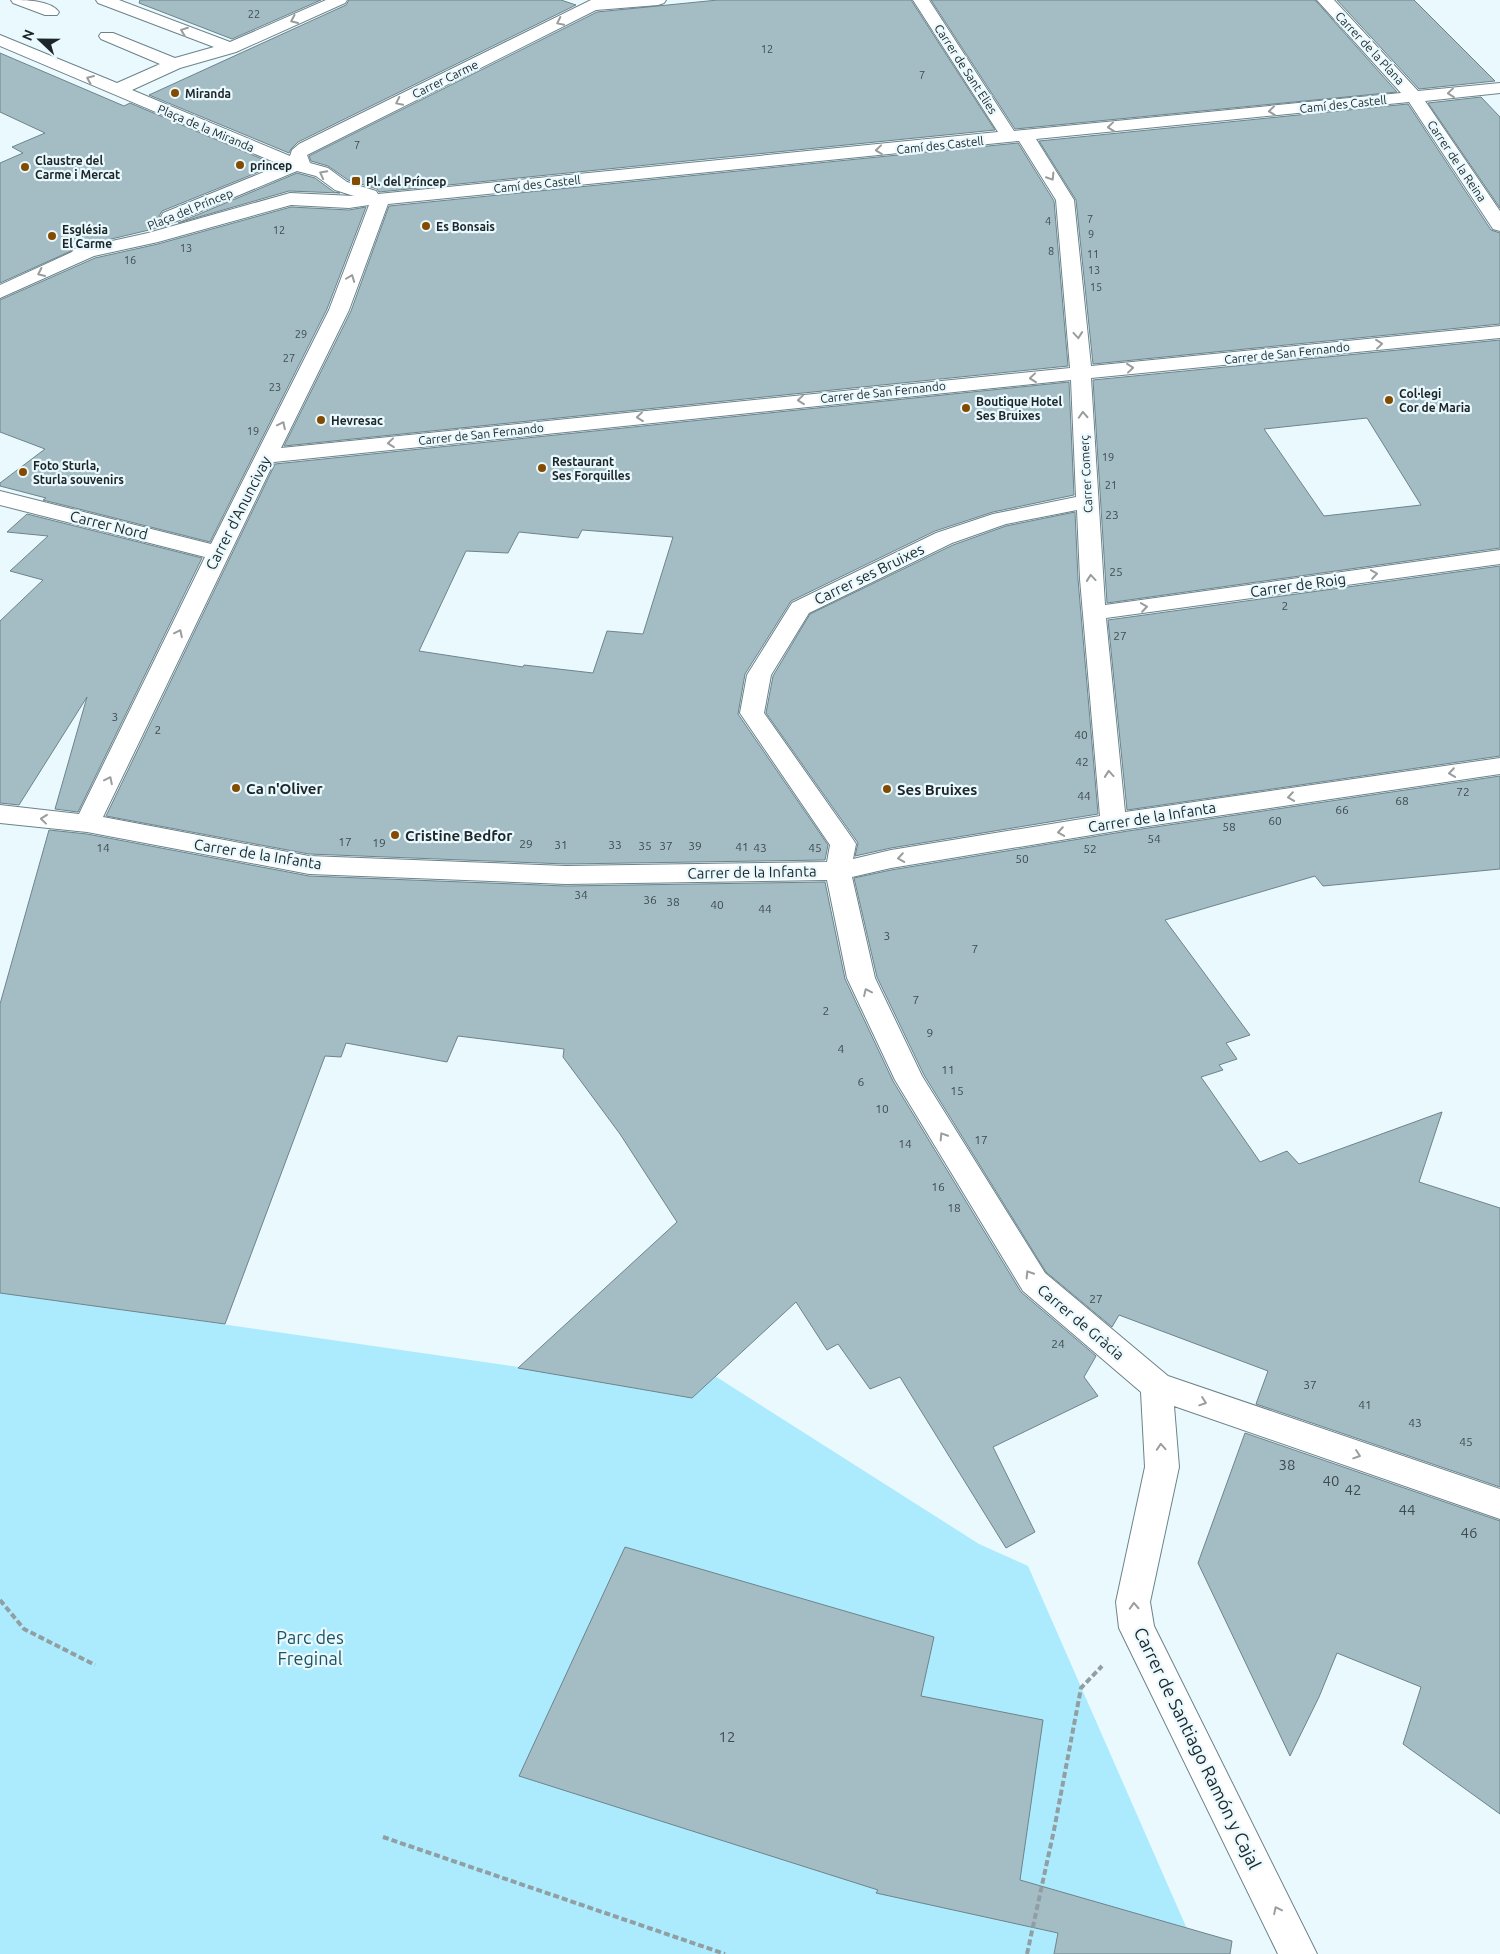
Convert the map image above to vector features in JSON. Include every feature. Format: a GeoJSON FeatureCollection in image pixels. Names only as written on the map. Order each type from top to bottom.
{"type":"FeatureCollection","features":[{"type":"Feature","properties":{"kind":"street"},"geometry":{"type":"LineString","coordinates":[[20,0],[51,12]]}},
{"type":"Feature","properties":{"kind":"street"},"geometry":{"type":"LineString","coordinates":[[104,0],[230,48]]}},
{"type":"Feature","properties":{"kind":"street"},"geometry":{"type":"LineString","coordinates":[[117,90],[174,64],[230,48],[339,0]]}},
{"type":"Feature","properties":{"kind":"street"},"geometry":{"type":"LineString","coordinates":[[597,3],[658,0]]}},
{"type":"Feature","properties":{"kind":"street","name":"Carrer de Sant Elies"},"geometry":{"type":"LineString","coordinates":[[921,0],[1018,137]]}},
{"type":"Feature","properties":{"kind":"street","name":"Carrer de la Plana"},"geometry":{"type":"LineString","coordinates":[[1325,0],[1414,97]]}},
{"type":"Feature","properties":{"kind":"street","name":"Carrer Carme"},"geometry":{"type":"LineString","coordinates":[[299,166],[298,154],[305,148],[597,3]]}},
{"type":"Feature","properties":{"kind":"street"},"geometry":{"type":"LineString","coordinates":[[107,36],[174,64]]}},
{"type":"Feature","properties":{"kind":"street","name":"Plaça de la Miranda"},"geometry":{"type":"LineString","coordinates":[[0,40],[299,166]]}},
{"type":"Feature","properties":{"kind":"street","name":"Camí des Castell"},"geometry":{"type":"LineString","coordinates":[[81,253],[151,238],[290,200],[349,202],[1500,88]]}},
{"type":"Feature","properties":{"kind":"street","name":"Carrer de la Reina"},"geometry":{"type":"LineString","coordinates":[[1414,97],[1500,225]]}},
{"type":"Feature","properties":{"kind":"street","name":"Carrer Comerç"},"geometry":{"type":"LineString","coordinates":[[1018,137],[1065,200],[1081,373],[1091,579],[1096,613],[1113,823]]}},
{"type":"Feature","properties":{"kind":"street"},"geometry":{"type":"LineString","coordinates":[[290,200],[299,166],[322,172],[342,186],[380,199]]}},
{"type":"Feature","properties":{"kind":"street","name":"Plaça del Príncep"},"geometry":{"type":"LineString","coordinates":[[0,292],[81,253],[299,166]]}},
{"type":"Feature","properties":{"kind":"street","name":"Carrer d'Anuncivay"},"geometry":{"type":"LineString","coordinates":[[88,824],[218,553],[339,310],[380,199]]}},
{"type":"Feature","properties":{"kind":"street","name":"Carrer de San Fernando"},"geometry":{"type":"LineString","coordinates":[[267,456],[1500,332]]}},
{"type":"Feature","properties":{"kind":"street","name":"Carrer Nord"},"geometry":{"type":"LineString","coordinates":[[0,498],[218,553]]}},
{"type":"Feature","properties":{"kind":"street","name":"Carrer ses Bruixes"},"geometry":{"type":"LineString","coordinates":[[838,871],[844,844],[752,713],[759,675],[800,608],[944,538],[1002,519],[1087,501]]}},
{"type":"Feature","properties":{"kind":"street","name":"Carrer de Roig"},"geometry":{"type":"LineString","coordinates":[[1096,613],[1500,557]]}},
{"type":"Feature","properties":{"kind":"street","name":"Carrer de la Infanta"},"geometry":{"type":"LineString","coordinates":[[0,814],[88,824],[309,865],[566,875],[838,871],[891,859],[1113,823],[1500,766]]}},
{"type":"Feature","properties":{"kind":"street","name":"Carrer de Gràcia"},"geometry":{"type":"LineString","coordinates":[[838,871],[860,978],[909,1080],[1034,1282],[1157,1386],[1500,1504]]}},
{"type":"Feature","properties":{"kind":"street","name":"Carrer de Santiago Ramón y Cajal"},"geometry":{"type":"LineString","coordinates":[[1157,1386],[1162,1468],[1133,1602],[1137,1628],[1298,1954]]}},
{"type":"Feature","properties":{"kind":"path"},"geometry":{"type":"LineString","coordinates":[[0,1600],[24,1629],[95,1665]]}},
{"type":"Feature","properties":{"kind":"path"},"geometry":{"type":"LineString","coordinates":[[1027,1954],[1054,1830],[1081,1688],[1137,1628]]}},
{"type":"Feature","properties":{"kind":"path"},"geometry":{"type":"LineString","coordinates":[[383,1837],[725,1954]]}},
{"type":"Feature","properties":{"kind":"green space","name":"Parc des Freginal"},"geometry":{"type":"Polygon","coordinates":[[[0,1292],[519,1367],[692,1398],[715,1376],[979,1544],[1028,1566],[1198,1954],[0,1954],[0,1292]]]}},
{"type":"Feature","properties":{"kind":"building"},"geometry":{"type":"Polygon","coordinates":[[[140,0],[321,0],[232,39],[139,3],[140,0]]]}},
{"type":"Feature","properties":{"kind":"building"},"geometry":{"type":"Polygon","coordinates":[[[349,0],[561,0],[576,5],[298,142],[289,153],[149,95],[346,5],[349,0]]]}},
{"type":"Feature","properties":{"kind":"building"},"geometry":{"type":"Polygon","coordinates":[[[718,0],[911,0],[995,130],[379,192],[377,189],[348,180],[328,166],[311,161],[309,156],[597,12],[718,0]]]}},
{"type":"Feature","properties":{"kind":"building"},"geometry":{"type":"Polygon","coordinates":[[[931,0],[1315,0],[1397,92],[1015,129],[931,0]]]}},
{"type":"Feature","properties":{"kind":"building"},"geometry":{"type":"Polygon","coordinates":[[[1337,0],[1414,0],[1495,81],[1419,89],[1337,0]]]}},
{"type":"Feature","properties":{"kind":"building"},"geometry":{"type":"Polygon","coordinates":[[[0,53],[124,106],[130,103],[276,165],[162,211],[159,216],[161,222],[170,225],[103,241],[90,241],[73,247],[71,251],[0,283],[0,163],[23,153],[12,147],[45,133],[0,112],[0,53]]]}},
{"type":"Feature","properties":{"kind":"building"},"geometry":{"type":"Polygon","coordinates":[[[1481,97],[1500,117],[1500,208],[1428,103],[1481,97]]]}},
{"type":"Feature","properties":{"kind":"building"},"geometry":{"type":"Polygon","coordinates":[[[1408,104],[1491,230],[1500,233],[1500,324],[1093,364],[1076,200],[1039,141],[1408,104]]]}},
{"type":"Feature","properties":{"kind":"building"},"geometry":{"type":"Polygon","coordinates":[[[1018,143],[1054,201],[1068,366],[284,446],[351,311],[389,206],[1018,143]]]}},
{"type":"Feature","properties":{"kind":"building"},"geometry":{"type":"Polygon","coordinates":[[[297,173],[315,178],[334,192],[340,193],[289,191],[178,223],[297,173]]]}},
{"type":"Feature","properties":{"kind":"building"},"geometry":{"type":"Polygon","coordinates":[[[291,207],[349,210],[366,207],[327,309],[210,542],[43,500],[46,498],[0,486],[0,483],[45,449],[0,432],[0,300],[95,258],[158,244],[291,207]]]}},
{"type":"Feature","properties":{"kind":"building"},"geometry":{"type":"Polygon","coordinates":[[[1500,340],[1500,548],[1107,603],[1093,380],[1500,340]],[[1367,418],[1264,429],[1324,516],[1421,505],[1367,418]]]}},
{"type":"Feature","properties":{"kind":"building"},"geometry":{"type":"Polygon","coordinates":[[[1069,382],[1074,495],[993,512],[935,531],[791,601],[745,674],[738,714],[828,845],[825,860],[566,864],[309,854],[106,816],[275,464],[1069,382]],[[582,530],[578,538],[519,532],[508,553],[466,551],[419,651],[523,667],[524,665],[593,673],[607,631],[643,634],[673,537],[582,530]]]}},
{"type":"Feature","properties":{"kind":"building"},"geometry":{"type":"Polygon","coordinates":[[[1075,512],[1078,579],[1098,814],[891,848],[855,856],[858,843],[766,713],[773,676],[810,614],[953,545],[1006,526],[1075,512]]]}},
{"type":"Feature","properties":{"kind":"building"},"geometry":{"type":"Polygon","coordinates":[[[27,514],[202,558],[78,812],[55,809],[87,697],[19,805],[0,803],[0,621],[43,580],[10,571],[48,536],[7,532],[27,514]]]}},
{"type":"Feature","properties":{"kind":"building"},"geometry":{"type":"Polygon","coordinates":[[[1500,566],[1500,756],[1127,810],[1108,620],[1500,566]]]}},
{"type":"Feature","properties":{"kind":"building"},"geometry":{"type":"Polygon","coordinates":[[[1500,776],[1500,869],[1323,886],[1315,876],[1165,920],[1250,1035],[1226,1043],[1237,1059],[1219,1065],[1223,1070],[1201,1077],[1260,1162],[1287,1151],[1299,1164],[1442,1112],[1419,1182],[1500,1208],[1500,1487],[1256,1404],[1268,1371],[1119,1315],[1112,1327],[1046,1272],[924,1075],[877,977],[854,878],[891,870],[1128,831],[1500,776]]]}},
{"type":"Feature","properties":{"kind":"building"},"geometry":{"type":"Polygon","coordinates":[[[49,830],[87,834],[309,876],[566,886],[825,882],[845,979],[893,1081],[1021,1292],[1096,1356],[1084,1377],[1098,1396],[993,1447],[1035,1532],[1006,1548],[900,1377],[870,1389],[838,1344],[827,1350],[796,1302],[692,1398],[518,1368],[677,1222],[620,1134],[563,1057],[564,1049],[458,1036],[447,1062],[346,1043],[341,1057],[325,1056],[225,1324],[0,1293],[0,1004],[49,830]]]}},
{"type":"Feature","properties":{"kind":"building"},"geometry":{"type":"Polygon","coordinates":[[[1245,1433],[1500,1521],[1500,1814],[1403,1744],[1421,1687],[1337,1653],[1319,1697],[1290,1756],[1198,1563],[1245,1433]]]}},
{"type":"Feature","properties":{"kind":"building"},"geometry":{"type":"Polygon","coordinates":[[[625,1547],[934,1637],[921,1696],[1043,1720],[1020,1880],[1232,1941],[1230,1954],[1054,1954],[1058,1933],[876,1893],[878,1890],[519,1776],[625,1547]]]}},
{"type":"Feature","properties":{"kind":"place","name":"Miranda"},"geometry":{"type":"Point","coordinates":[175,93]}},
{"type":"Feature","properties":{"kind":"place","name":"princep"},"geometry":{"type":"Point","coordinates":[240,165]}},
{"type":"Feature","properties":{"kind":"place","name":"Claustre del Carme i Mercat"},"geometry":{"type":"Point","coordinates":[25,167]}},
{"type":"Feature","properties":{"kind":"place","name":"Pl. del Príncep"},"geometry":{"type":"Point","coordinates":[356,181]}},
{"type":"Feature","properties":{"kind":"place","name":"Es Bonsais"},"geometry":{"type":"Point","coordinates":[426,226]}},
{"type":"Feature","properties":{"kind":"place","name":"Església El Carme"},"geometry":{"type":"Point","coordinates":[52,236]}},
{"type":"Feature","properties":{"kind":"place","name":"Col·legi Cor de Maria"},"geometry":{"type":"Point","coordinates":[1389,400]}},
{"type":"Feature","properties":{"kind":"place","name":"Boutique Hotel Ses Bruixes"},"geometry":{"type":"Point","coordinates":[966,408]}},
{"type":"Feature","properties":{"kind":"place","name":"Hevresac"},"geometry":{"type":"Point","coordinates":[321,420]}},
{"type":"Feature","properties":{"kind":"place","name":"Restaurant Ses Forquilles"},"geometry":{"type":"Point","coordinates":[542,468]}},
{"type":"Feature","properties":{"kind":"place","name":"Foto Sturla, Sturla souvenirs"},"geometry":{"type":"Point","coordinates":[23,472]}},
{"type":"Feature","properties":{"kind":"place","name":"Ca n'Oliver"},"geometry":{"type":"Point","coordinates":[236,788]}},
{"type":"Feature","properties":{"kind":"place","name":"Ses Bruixes"},"geometry":{"type":"Point","coordinates":[887,789]}},
{"type":"Feature","properties":{"kind":"place","name":"Cristine Bedfor"},"geometry":{"type":"Point","coordinates":[395,835]}}]}
